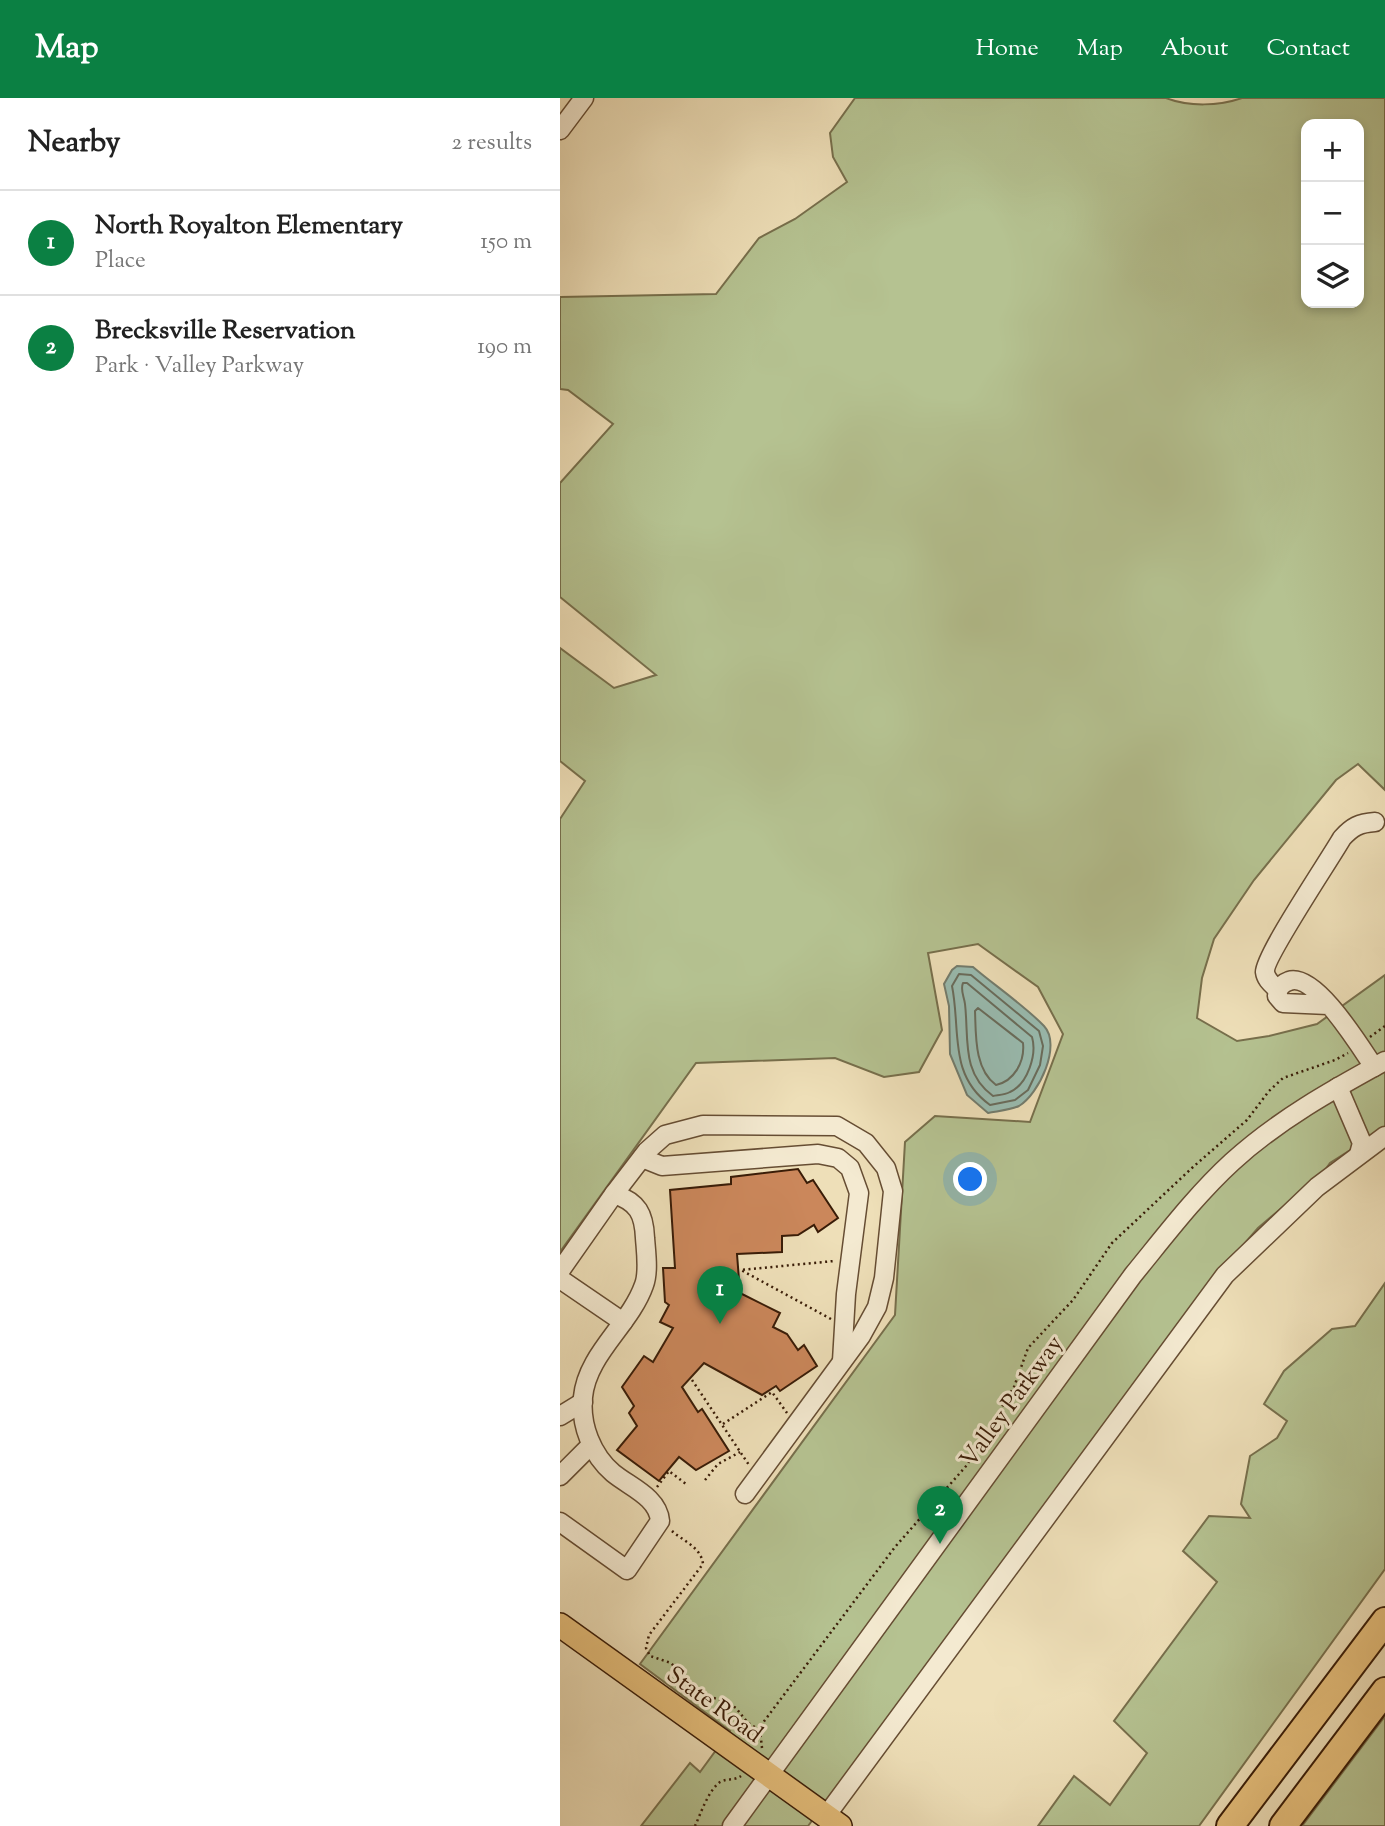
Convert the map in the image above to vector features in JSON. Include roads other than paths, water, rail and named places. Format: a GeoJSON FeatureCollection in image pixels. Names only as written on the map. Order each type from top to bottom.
{"type":"FeatureCollection","features":[{"type":"Feature","properties":{"kind":"highway"},"geometry":{"type":"LineString","coordinates":[[1230,1826],[1385,1621]]}},
{"type":"Feature","properties":{"kind":"highway"},"geometry":{"type":"LineString","coordinates":[[1283,1826],[1385,1691]]}},
{"type":"Feature","properties":{"kind":"main road","name":"State Road"},"geometry":{"type":"LineString","coordinates":[[560,1625],[833,1821]]}},
{"type":"Feature","properties":{"kind":"street"},"geometry":{"type":"LineString","coordinates":[[560,130],[584,98]]}},
{"type":"Feature","properties":{"kind":"street"},"geometry":{"type":"LineString","coordinates":[[1375,822],[1361,823],[1342,838],[1266,962],[1265,973],[1269,982],[1278,989],[1284,982],[1295,979],[1304,982],[1342,1020],[1360,1045],[1379,1064]]}},
{"type":"Feature","properties":{"kind":"street","name":"Valley Parkway"},"geometry":{"type":"LineString","coordinates":[[732,1826],[1133,1275],[1195,1198],[1233,1161],[1278,1125],[1379,1064]]}},
{"type":"Feature","properties":{"kind":"street"},"geometry":{"type":"LineString","coordinates":[[1338,1087],[1362,1143],[1359,1154]]}},
{"type":"Feature","properties":{"kind":"street"},"geometry":{"type":"LineString","coordinates":[[560,1271],[614,1194],[642,1158],[665,1135],[703,1125],[837,1126],[866,1143],[886,1168],[893,1191],[884,1278],[877,1307],[861,1336],[745,1494]]}},
{"type":"Feature","properties":{"kind":"street"},"geometry":{"type":"LineString","coordinates":[[833,1821],[1225,1275],[1317,1187],[1385,1136]]}},
{"type":"Feature","properties":{"kind":"street"},"geometry":{"type":"LineString","coordinates":[[842,1161],[857,1138]]}},
{"type":"Feature","properties":{"kind":"street"},"geometry":{"type":"LineString","coordinates":[[642,1158],[662,1166],[818,1154],[838,1158],[850,1168],[859,1193],[846,1294],[842,1361]]}},
{"type":"Feature","properties":{"kind":"street"},"geometry":{"type":"LineString","coordinates":[[560,1522],[627,1570],[660,1521],[659,1511],[652,1501],[611,1471],[591,1446],[584,1426],[586,1379],[634,1307],[645,1283],[643,1217],[635,1206],[614,1194]]}},
{"type":"Feature","properties":{"kind":"street"},"geometry":{"type":"LineString","coordinates":[[560,1279],[623,1322]]}},
{"type":"Feature","properties":{"kind":"street"},"geometry":{"type":"LineString","coordinates":[[560,1416],[583,1402]]}},
{"type":"Feature","properties":{"kind":"street"},"geometry":{"type":"LineString","coordinates":[[560,1476],[591,1446]]}},
{"type":"Feature","properties":{"kind":"water"},"geometry":{"type":"Polygon","coordinates":[[[957,966],[973,967],[1028,1011],[1049,1034],[1046,1069],[1034,1091],[1019,1106],[988,1113],[967,1095],[950,1054],[949,1006],[944,984],[957,966]]]}},
{"type":"Feature","properties":{"kind":"place","name":"North Royalton Elementary"},"geometry":{"type":"Point","coordinates":[720,1324]}},
{"type":"Feature","properties":{"kind":"place","name":"Brecksville Reservation"},"geometry":{"type":"Point","coordinates":[940,1544]}}]}
